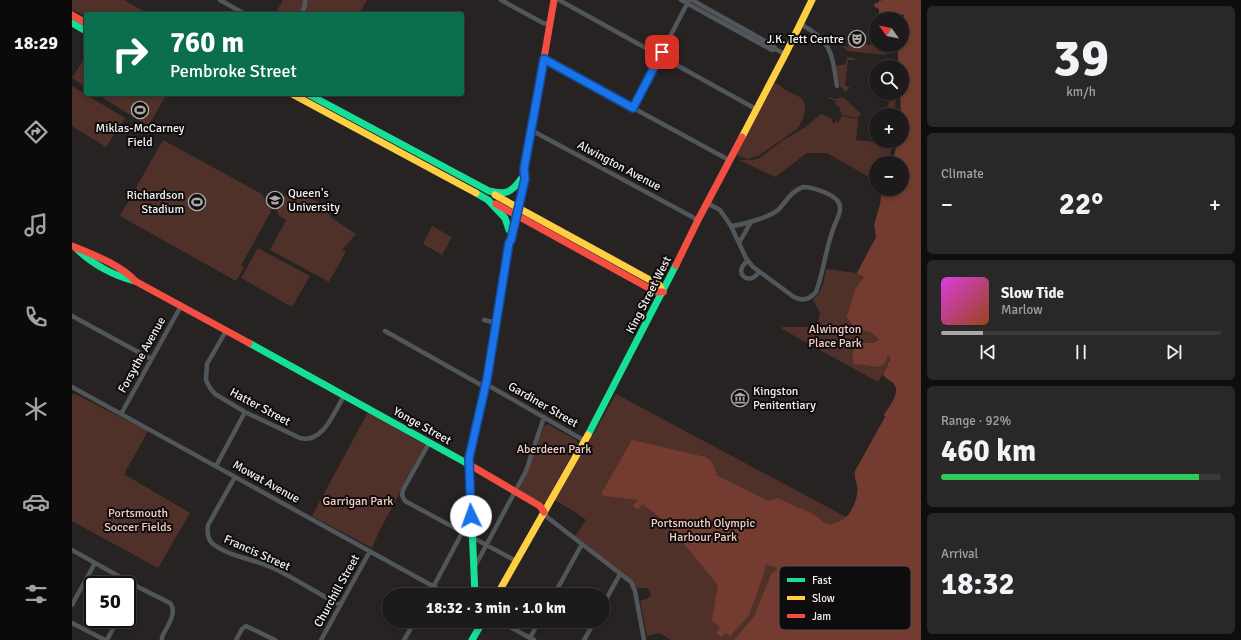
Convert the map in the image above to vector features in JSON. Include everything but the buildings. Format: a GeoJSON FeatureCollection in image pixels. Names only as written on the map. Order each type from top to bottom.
{"type":"FeatureCollection","features":[{"type":"Feature","properties":{"kind":"main road"},"geometry":{"type":"LineString","coordinates":[[489,191],[502,194],[510,192],[520,179],[524,169],[554,0]]}},
{"type":"Feature","properties":{"kind":"main road","name":"King Street West"},"geometry":{"type":"LineString","coordinates":[[501,588],[613,390],[698,220],[812,0]]}},
{"type":"Feature","properties":{"kind":"main road"},"geometry":{"type":"LineString","coordinates":[[72,15],[84,21]]}},
{"type":"Feature","properties":{"kind":"main road"},"geometry":{"type":"LineString","coordinates":[[72,24],[84,31]]}},
{"type":"Feature","properties":{"kind":"main road"},"geometry":{"type":"LineString","coordinates":[[72,29],[84,32]]}},
{"type":"Feature","properties":{"kind":"main road"},"geometry":{"type":"LineString","coordinates":[[296,96],[656,292],[663,292],[659,285],[489,191],[312,96]]}},
{"type":"Feature","properties":{"kind":"main road"},"geometry":{"type":"LineString","coordinates":[[516,206],[525,179],[524,169]]}},
{"type":"Feature","properties":{"kind":"main road"},"geometry":{"type":"LineString","coordinates":[[475,588],[469,464],[470,450],[486,386],[520,179]]}},
{"type":"Feature","properties":{"kind":"main road"},"geometry":{"type":"LineString","coordinates":[[488,200],[505,218],[509,230]]}},
{"type":"Feature","properties":{"kind":"main road"},"geometry":{"type":"LineString","coordinates":[[509,243],[507,240],[509,230],[515,214]]}},
{"type":"Feature","properties":{"kind":"main road","name":"Yonge Street"},"geometry":{"type":"LineString","coordinates":[[75,247],[100,258],[130,275],[136,281],[469,464],[540,506],[544,512]]}},
{"type":"Feature","properties":{"kind":"main road"},"geometry":{"type":"LineString","coordinates":[[472,640],[479,628]]}},
{"type":"Feature","properties":{"kind":"street"},"geometry":{"type":"LineString","coordinates":[[220,0],[241,12]]}},
{"type":"Feature","properties":{"kind":"street"},"geometry":{"type":"LineString","coordinates":[[303,12],[305,0]]}},
{"type":"Feature","properties":{"kind":"street"},"geometry":{"type":"LineString","coordinates":[[501,0],[543,23],[550,24]]}},
{"type":"Feature","properties":{"kind":"street"},"geometry":{"type":"LineString","coordinates":[[559,0],[756,110]]}},
{"type":"Feature","properties":{"kind":"street"},"geometry":{"type":"LineString","coordinates":[[681,0],[688,2],[772,50],[776,49]]}},
{"type":"Feature","properties":{"kind":"street"},"geometry":{"type":"LineString","coordinates":[[692,0],[774,46],[776,49],[785,54]]}},
{"type":"Feature","properties":{"kind":"street"},"geometry":{"type":"LineString","coordinates":[[633,108],[688,2]]}},
{"type":"Feature","properties":{"kind":"street"},"geometry":{"type":"LineString","coordinates":[[800,24],[816,33],[824,40],[832,57],[837,86]]}},
{"type":"Feature","properties":{"kind":"street"},"geometry":{"type":"LineString","coordinates":[[544,59],[729,160]]}},
{"type":"Feature","properties":{"kind":"street","name":"Alwington Avenue"},"geometry":{"type":"LineString","coordinates":[[531,130],[698,220]]}},
{"type":"Feature","properties":{"kind":"street"},"geometry":{"type":"LineString","coordinates":[[707,203],[720,210],[731,226],[748,261],[759,272],[798,299],[805,300],[813,295],[817,288],[829,240],[839,216],[840,207],[836,199],[832,196],[810,187],[803,187],[792,192],[775,212],[751,222],[731,226]]}},
{"type":"Feature","properties":{"kind":"street"},"geometry":{"type":"LineString","coordinates":[[739,243],[751,222]]}},
{"type":"Feature","properties":{"kind":"street"},"geometry":{"type":"LineString","coordinates":[[748,261],[743,265],[741,270],[742,276],[750,280],[755,278],[759,272]]}},
{"type":"Feature","properties":{"kind":"street","name":"Forsythe Avenue"},"geometry":{"type":"LineString","coordinates":[[121,414],[181,306]]}},
{"type":"Feature","properties":{"kind":"street"},"geometry":{"type":"LineString","coordinates":[[72,316],[151,359]]}},
{"type":"Feature","properties":{"kind":"street"},"geometry":{"type":"LineString","coordinates":[[484,320],[496,323]]}},
{"type":"Feature","properties":{"kind":"street","name":"Hatter Street"},"geometry":{"type":"LineString","coordinates":[[226,331],[207,364],[206,380],[215,394],[244,412],[305,440],[311,439],[322,432],[344,396]]}},
{"type":"Feature","properties":{"kind":"street","name":"Gardiner Street"},"geometry":{"type":"LineString","coordinates":[[385,331],[467,378],[481,385],[491,387],[585,441]]}},
{"type":"Feature","properties":{"kind":"street","name":"Mowat Avenue"},"geometry":{"type":"LineString","coordinates":[[72,387],[437,588]]}},
{"type":"Feature","properties":{"kind":"street"},"geometry":{"type":"LineString","coordinates":[[216,466],[244,412]]}},
{"type":"Feature","properties":{"kind":"street"},"geometry":{"type":"LineString","coordinates":[[474,568],[526,471],[544,417]]}},
{"type":"Feature","properties":{"kind":"street"},"geometry":{"type":"LineString","coordinates":[[430,443],[403,490],[402,495],[405,501],[516,561]]}},
{"type":"Feature","properties":{"kind":"street","name":"Francis Street"},"geometry":{"type":"LineString","coordinates":[[235,477],[208,525],[208,538],[212,543],[231,554],[272,568],[340,605]]}},
{"type":"Feature","properties":{"kind":"street","name":"Yonge Street"},"geometry":{"type":"LineString","coordinates":[[544,512],[547,517],[630,582],[636,591],[644,640]]}},
{"type":"Feature","properties":{"kind":"street"},"geometry":{"type":"LineString","coordinates":[[434,586],[471,516]]}},
{"type":"Feature","properties":{"kind":"street"},"geometry":{"type":"LineString","coordinates":[[558,588],[582,544]]}},
{"type":"Feature","properties":{"kind":"street"},"geometry":{"type":"LineString","coordinates":[[72,550],[118,576]]}},
{"type":"Feature","properties":{"kind":"street","name":"Churchill Street"},"geometry":{"type":"LineString","coordinates":[[321,640],[370,551]]}},
{"type":"Feature","properties":{"kind":"street"},"geometry":{"type":"LineString","coordinates":[[72,605],[95,563]]}},
{"type":"Feature","properties":{"kind":"street"},"geometry":{"type":"LineString","coordinates":[[610,593],[620,574]]}},
{"type":"Feature","properties":{"kind":"street"},"geometry":{"type":"LineString","coordinates":[[136,586],[170,603],[173,607],[173,614],[162,640]]}},
{"type":"Feature","properties":{"kind":"street"},"geometry":{"type":"LineString","coordinates":[[72,623],[106,640],[113,628]]}},
{"type":"Feature","properties":{"kind":"street"},"geometry":{"type":"LineString","coordinates":[[236,640],[242,629],[246,626],[275,640]]}},
{"type":"Feature","properties":{"kind":"street"},"geometry":{"type":"LineString","coordinates":[[404,640],[411,628]]}},
{"type":"Feature","properties":{"kind":"street"},"geometry":{"type":"LineString","coordinates":[[512,628],[532,639],[536,628]]}},
{"type":"Feature","properties":{"kind":"street"},"geometry":{"type":"LineString","coordinates":[[584,640],[591,628]]}},
{"type":"Feature","properties":{"kind":"green space"},"geometry":{"type":"Polygon","coordinates":[[[72,0],[124,0],[145,12],[84,12],[84,15],[72,10],[72,0]]]}},
{"type":"Feature","properties":{"kind":"green space"},"geometry":{"type":"Polygon","coordinates":[[[283,0],[367,0],[360,12],[276,12],[283,0]]]}},
{"type":"Feature","properties":{"kind":"green space"},"geometry":{"type":"Polygon","coordinates":[[[848,43],[869,45],[869,52],[894,53],[888,53],[885,55],[848,51],[839,46],[848,47],[848,43]]]}},
{"type":"Feature","properties":{"kind":"green space"},"geometry":{"type":"Polygon","coordinates":[[[847,57],[855,58],[855,60],[848,60],[845,86],[850,87],[845,92],[840,86],[836,66],[846,64],[847,57]]]}},
{"type":"Feature","properties":{"kind":"green space","name":"Miklas-McCarney Field"},"geometry":{"type":"Polygon","coordinates":[[[84,59],[84,86],[72,78],[84,59]]]}},
{"type":"Feature","properties":{"kind":"green space"},"geometry":{"type":"Polygon","coordinates":[[[775,83],[802,99],[805,111],[800,123],[796,130],[758,156],[748,159],[738,156],[737,153],[775,83]]]}},
{"type":"Feature","properties":{"kind":"green space"},"geometry":{"type":"Polygon","coordinates":[[[72,86],[84,93],[84,96],[89,96],[125,118],[106,147],[72,126],[72,86]]]}},
{"type":"Feature","properties":{"kind":"green space","name":"Miklas-McCarney Field"},"geometry":{"type":"Polygon","coordinates":[[[100,96],[166,96],[148,126],[100,96]]]}},
{"type":"Feature","properties":{"kind":"green space"},"geometry":{"type":"Polygon","coordinates":[[[830,97],[835,99],[843,97],[862,115],[859,115],[858,118],[842,115],[839,107],[835,104],[836,101],[828,98],[830,97]]]}},
{"type":"Feature","properties":{"kind":"green space"},"geometry":{"type":"Polygon","coordinates":[[[886,100],[896,100],[895,108],[888,108],[889,101],[886,100]]]}},
{"type":"Feature","properties":{"kind":"green space"},"geometry":{"type":"Polygon","coordinates":[[[821,114],[832,119],[832,123],[837,120],[837,124],[842,116],[858,119],[856,140],[869,141],[869,148],[891,148],[890,156],[869,156],[869,177],[827,153],[807,153],[775,177],[739,160],[754,160],[761,157],[782,141],[804,128],[821,114]]]}},
{"type":"Feature","properties":{"kind":"green space","name":"Richardson Stadium"},"geometry":{"type":"Polygon","coordinates":[[[163,140],[262,194],[271,211],[241,266],[244,268],[236,281],[120,216],[163,140]]]}},
{"type":"Feature","properties":{"kind":"green space"},"geometry":{"type":"Polygon","coordinates":[[[296,191],[329,208],[327,211],[333,219],[356,234],[342,250],[346,252],[329,282],[270,250],[286,220],[278,215],[277,208],[281,198],[296,191]]]}},
{"type":"Feature","properties":{"kind":"green space"},"geometry":{"type":"Polygon","coordinates":[[[432,226],[452,237],[442,255],[423,244],[432,226]]]}},
{"type":"Feature","properties":{"kind":"green space"},"geometry":{"type":"Polygon","coordinates":[[[258,248],[310,276],[292,307],[241,278],[258,248]]]}},
{"type":"Feature","properties":{"kind":"green space","name":"Alwington Place Park"},"geometry":{"type":"Polygon","coordinates":[[[826,269],[857,273],[865,276],[854,291],[846,316],[854,328],[872,333],[879,340],[873,343],[857,342],[853,353],[854,363],[875,367],[882,364],[888,356],[891,356],[888,366],[878,382],[782,329],[782,327],[817,327],[820,313],[813,299],[821,289],[826,269]]]}},
{"type":"Feature","properties":{"kind":"green space","name":"Portsmouth Soccer Fields"},"geometry":{"type":"Polygon","coordinates":[[[73,393],[148,431],[124,474],[190,513],[158,568],[72,521],[73,393]]]}},
{"type":"Feature","properties":{"kind":"green space","name":"Portsmouth Olympic Harbour Park"},"geometry":{"type":"Polygon","coordinates":[[[616,394],[846,517],[824,529],[779,566],[777,568],[779,569],[771,574],[754,616],[734,640],[671,640],[659,633],[647,636],[640,601],[651,595],[649,590],[646,588],[637,588],[627,577],[575,536],[586,520],[553,499],[594,433],[616,394]]]}},
{"type":"Feature","properties":{"kind":"green space","name":"Garrigan Park"},"geometry":{"type":"Polygon","coordinates":[[[368,412],[425,445],[372,548],[312,516],[368,412]]]}},
{"type":"Feature","properties":{"kind":"green space","name":"Aberdeen Park"},"geometry":{"type":"Polygon","coordinates":[[[547,424],[576,440],[578,443],[546,502],[542,503],[519,490],[544,426],[547,424]]]}},
{"type":"Feature","properties":{"kind":"shaded area"},"geometry":{"type":"Polygon","coordinates":[[[883,0],[921,0],[921,640],[734,640],[754,616],[771,574],[777,570],[777,568],[765,564],[764,573],[749,615],[730,636],[725,633],[721,637],[716,633],[720,628],[712,620],[718,585],[665,521],[642,504],[638,510],[633,506],[638,500],[605,496],[601,494],[632,440],[705,457],[712,463],[717,473],[716,475],[769,501],[777,498],[815,515],[823,522],[830,525],[845,517],[851,510],[857,494],[855,471],[885,417],[884,415],[896,394],[896,390],[892,382],[883,374],[888,366],[888,362],[890,362],[890,356],[888,356],[884,364],[877,367],[854,364],[853,353],[857,342],[873,343],[879,340],[872,333],[854,328],[846,316],[854,291],[864,277],[857,273],[876,237],[874,225],[881,196],[909,196],[909,156],[894,156],[896,148],[909,148],[909,108],[901,108],[900,100],[909,100],[909,60],[898,60],[898,52],[909,52],[909,12],[879,12],[879,9],[874,6],[875,3],[878,3],[879,1],[883,0]]]}},
{"type":"Feature","properties":{"kind":"traffic: fast"},"geometry":{"type":"LineString","coordinates":[[72,23],[84,30]]}},
{"type":"Feature","properties":{"kind":"traffic: fast"},"geometry":{"type":"LineString","coordinates":[[312,96],[489,191],[500,193],[508,192],[521,179]]}},
{"type":"Feature","properties":{"kind":"traffic: fast"},"geometry":{"type":"LineString","coordinates":[[476,193],[488,200],[505,218],[509,230]]}},
{"type":"Feature","properties":{"kind":"traffic: fast"},"geometry":{"type":"LineString","coordinates":[[77,249],[89,260],[104,269],[135,281]]}},
{"type":"Feature","properties":{"kind":"traffic: fast"},"geometry":{"type":"LineString","coordinates":[[475,588],[469,458],[487,379],[506,264]]}},
{"type":"Feature","properties":{"kind":"traffic: fast"},"geometry":{"type":"LineString","coordinates":[[588,435],[676,265]]}},
{"type":"Feature","properties":{"kind":"traffic: fast"},"geometry":{"type":"LineString","coordinates":[[249,343],[470,465]]}},
{"type":"Feature","properties":{"kind":"traffic: fast"},"geometry":{"type":"LineString","coordinates":[[472,640],[479,628]]}},
{"type":"Feature","properties":{"kind":"traffic: slow"},"geometry":{"type":"LineString","coordinates":[[742,137],[812,0]]}},
{"type":"Feature","properties":{"kind":"traffic: slow"},"geometry":{"type":"LineString","coordinates":[[296,96],[476,193]]}},
{"type":"Feature","properties":{"kind":"traffic: slow"},"geometry":{"type":"LineString","coordinates":[[495,195],[659,285],[663,292]]}},
{"type":"Feature","properties":{"kind":"traffic: slow"},"geometry":{"type":"LineString","coordinates":[[501,588],[588,435]]}},
{"type":"Feature","properties":{"kind":"traffic: jam"},"geometry":{"type":"LineString","coordinates":[[506,264],[509,243],[511,240],[525,179],[525,169],[554,0]]}},
{"type":"Feature","properties":{"kind":"traffic: jam"},"geometry":{"type":"LineString","coordinates":[[72,15],[84,22]]}},
{"type":"Feature","properties":{"kind":"traffic: jam"},"geometry":{"type":"LineString","coordinates":[[676,265],[742,137]]}},
{"type":"Feature","properties":{"kind":"traffic: jam"},"geometry":{"type":"LineString","coordinates":[[496,204],[656,292],[663,292]]}},
{"type":"Feature","properties":{"kind":"traffic: jam"},"geometry":{"type":"LineString","coordinates":[[72,246],[114,265],[135,281],[249,343]]}},
{"type":"Feature","properties":{"kind":"traffic: jam"},"geometry":{"type":"LineString","coordinates":[[470,465],[540,506],[544,512]]}},
{"type":"Feature","properties":{"kind":"place","name":"J.K. Tett Centre"},"geometry":{"type":"Point","coordinates":[857,39]}},
{"type":"Feature","properties":{"kind":"place","name":"Miklas-McCarney Field"},"geometry":{"type":"Point","coordinates":[140,110]}},
{"type":"Feature","properties":{"kind":"place","name":"Queen's University"},"geometry":{"type":"Point","coordinates":[275,200]}},
{"type":"Feature","properties":{"kind":"place","name":"Richardson Stadium"},"geometry":{"type":"Point","coordinates":[197,202]}},
{"type":"Feature","properties":{"kind":"place","name":"Kingston Penitentiary"},"geometry":{"type":"Point","coordinates":[740,398]}},
{"type":"Feature","properties":{"kind":"route"},"geometry":{"type":"LineString","coordinates":[[471,516],[468,470],[470,450],[486,386],[509,243],[511,240],[525,179],[524,169],[544,59],[633,108],[662,52]]}}]}
